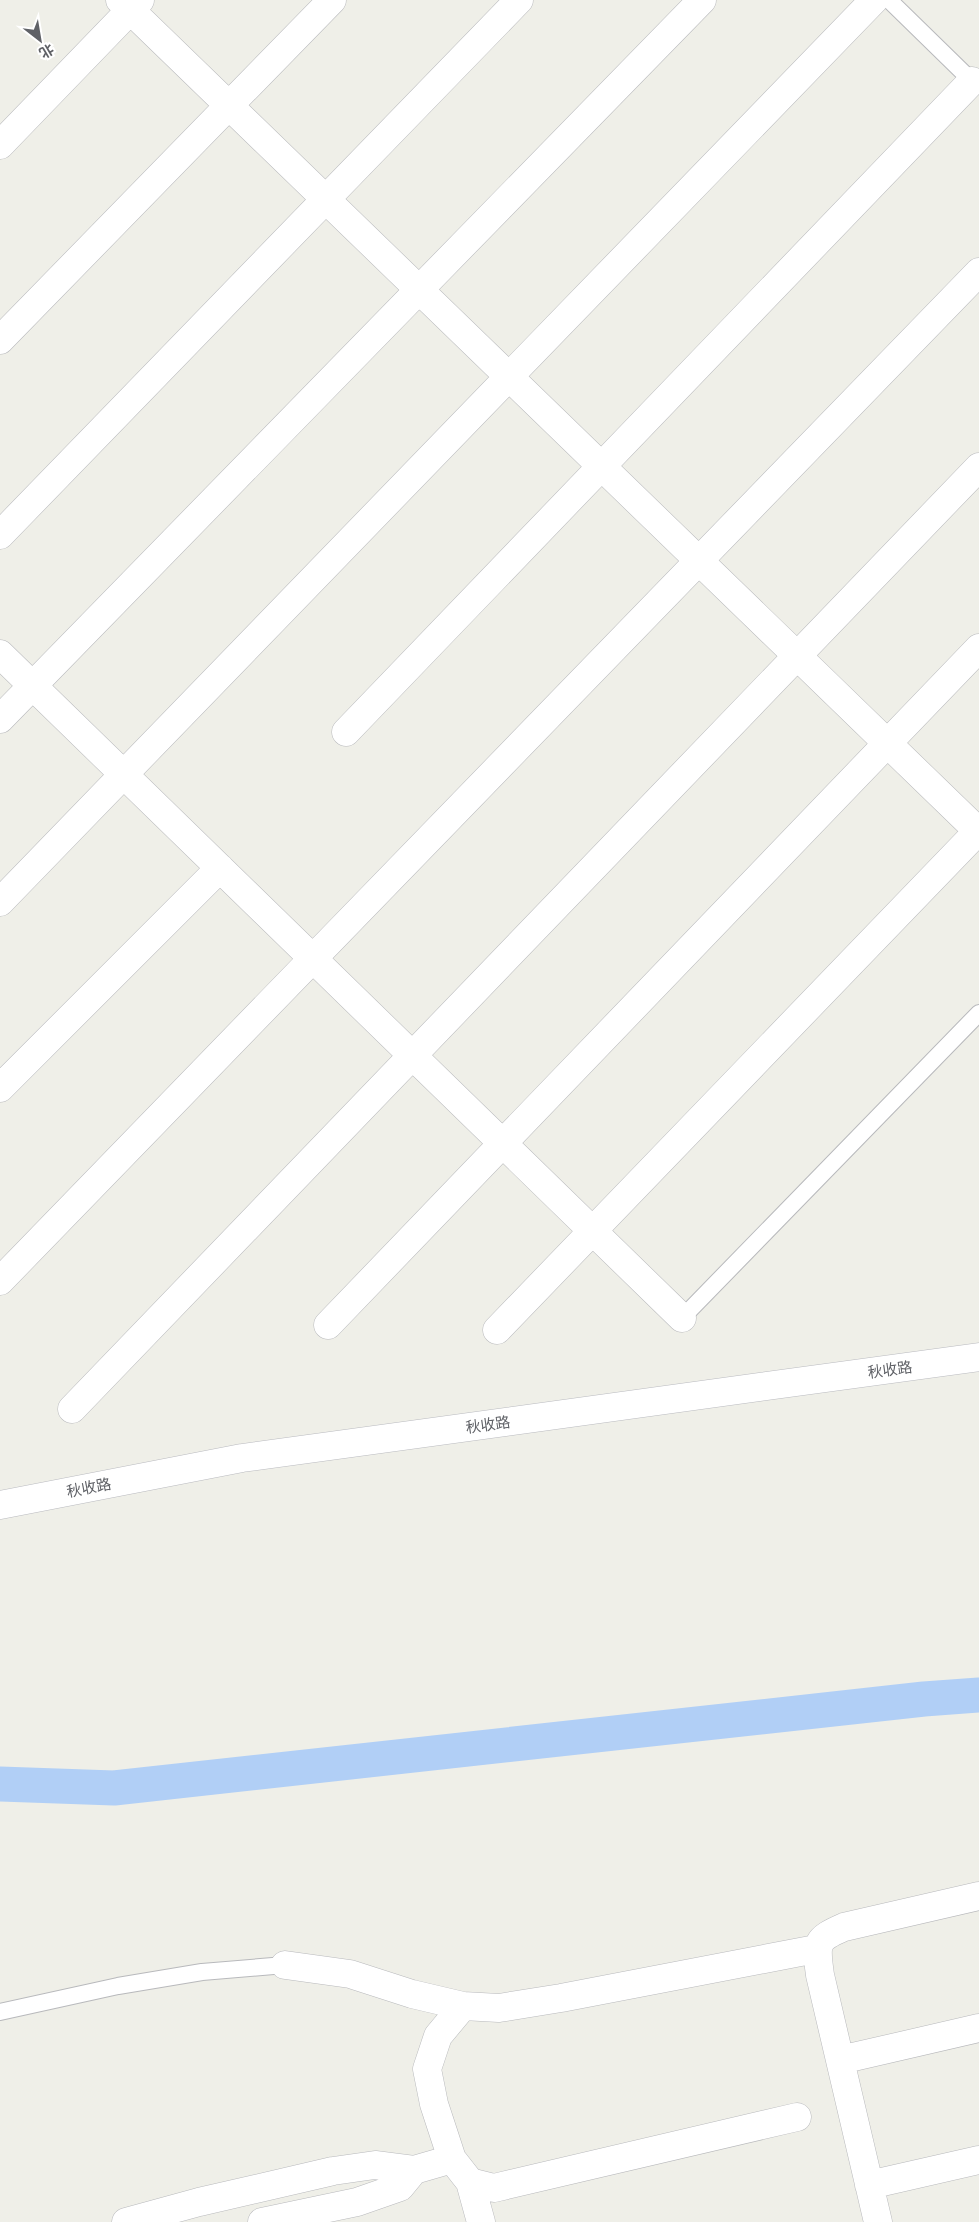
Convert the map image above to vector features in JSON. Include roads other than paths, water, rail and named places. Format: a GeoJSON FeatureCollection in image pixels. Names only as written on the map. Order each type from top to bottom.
{"type":"FeatureCollection","features":[{"type":"Feature","properties":{"kind":"street"},"geometry":{"type":"LineString","coordinates":[[0,340],[332,0]]}},
{"type":"Feature","properties":{"kind":"street"},"geometry":{"type":"LineString","coordinates":[[0,535],[518,0]]}},
{"type":"Feature","properties":{"kind":"street"},"geometry":{"type":"LineString","coordinates":[[0,720],[702,0]]}},
{"type":"Feature","properties":{"kind":"street"},"geometry":{"type":"LineString","coordinates":[[0,902],[874,0]]}},
{"type":"Feature","properties":{"kind":"street"},"geometry":{"type":"LineString","coordinates":[[0,144],[130,3],[229,105],[979,831],[497,1330]]}},
{"type":"Feature","properties":{"kind":"street"},"geometry":{"type":"LineString","coordinates":[[346,732],[602,466],[976,84]]}},
{"type":"Feature","properties":{"kind":"street"},"geometry":{"type":"LineString","coordinates":[[0,1281],[979,272]]}},
{"type":"Feature","properties":{"kind":"street"},"geometry":{"type":"LineString","coordinates":[[72,1409],[979,467]]}},
{"type":"Feature","properties":{"kind":"street"},"geometry":{"type":"LineString","coordinates":[[328,1325],[979,648]]}},
{"type":"Feature","properties":{"kind":"street"},"geometry":{"type":"LineString","coordinates":[[0,654],[682,1318]]}},
{"type":"Feature","properties":{"kind":"street"},"geometry":{"type":"LineString","coordinates":[[0,1088],[220,868]]}},
{"type":"Feature","properties":{"kind":"street","name":"秋收路"},"geometry":{"type":"LineString","coordinates":[[0,1505],[242,1458],[979,1357]]}},
{"type":"Feature","properties":{"kind":"street"},"geometry":{"type":"LineString","coordinates":[[878,2222],[820,1975],[816,1949],[825,1935],[844,1927],[979,1896]]}},
{"type":"Feature","properties":{"kind":"street"},"geometry":{"type":"LineString","coordinates":[[285,1965],[350,1974],[412,1994],[463,2006],[499,2008],[816,1949]]}},
{"type":"Feature","properties":{"kind":"street"},"geometry":{"type":"LineString","coordinates":[[463,2006],[438,2036],[427,2069],[434,2104],[452,2159],[470,2182],[481,2222]]}},
{"type":"Feature","properties":{"kind":"street"},"geometry":{"type":"LineString","coordinates":[[840,2060],[979,2028]]}},
{"type":"Feature","properties":{"kind":"street"},"geometry":{"type":"LineString","coordinates":[[470,2182],[494,2188],[796,2117]]}},
{"type":"Feature","properties":{"kind":"street"},"geometry":{"type":"LineString","coordinates":[[126,2222],[199,2202],[333,2171],[375,2165],[414,2170],[452,2159]]}},
{"type":"Feature","properties":{"kind":"street"},"geometry":{"type":"LineString","coordinates":[[869,2185],[979,2160]]}},
{"type":"Feature","properties":{"kind":"street"},"geometry":{"type":"LineString","coordinates":[[262,2222],[366,2199],[400,2188],[414,2170]]}},
{"type":"Feature","properties":{"kind":"lane"},"geometry":{"type":"LineString","coordinates":[[889,0],[976,84]]}},
{"type":"Feature","properties":{"kind":"lane"},"geometry":{"type":"LineString","coordinates":[[682,1318],[979,1013]]}},
{"type":"Feature","properties":{"kind":"lane"},"geometry":{"type":"LineString","coordinates":[[0,2012],[118,1986],[202,1972],[285,1965]]}},
{"type":"Feature","properties":{"kind":"waterway"},"geometry":{"type":"LineString","coordinates":[[0,1784],[114,1788],[924,1699],[979,1695]]}}]}
